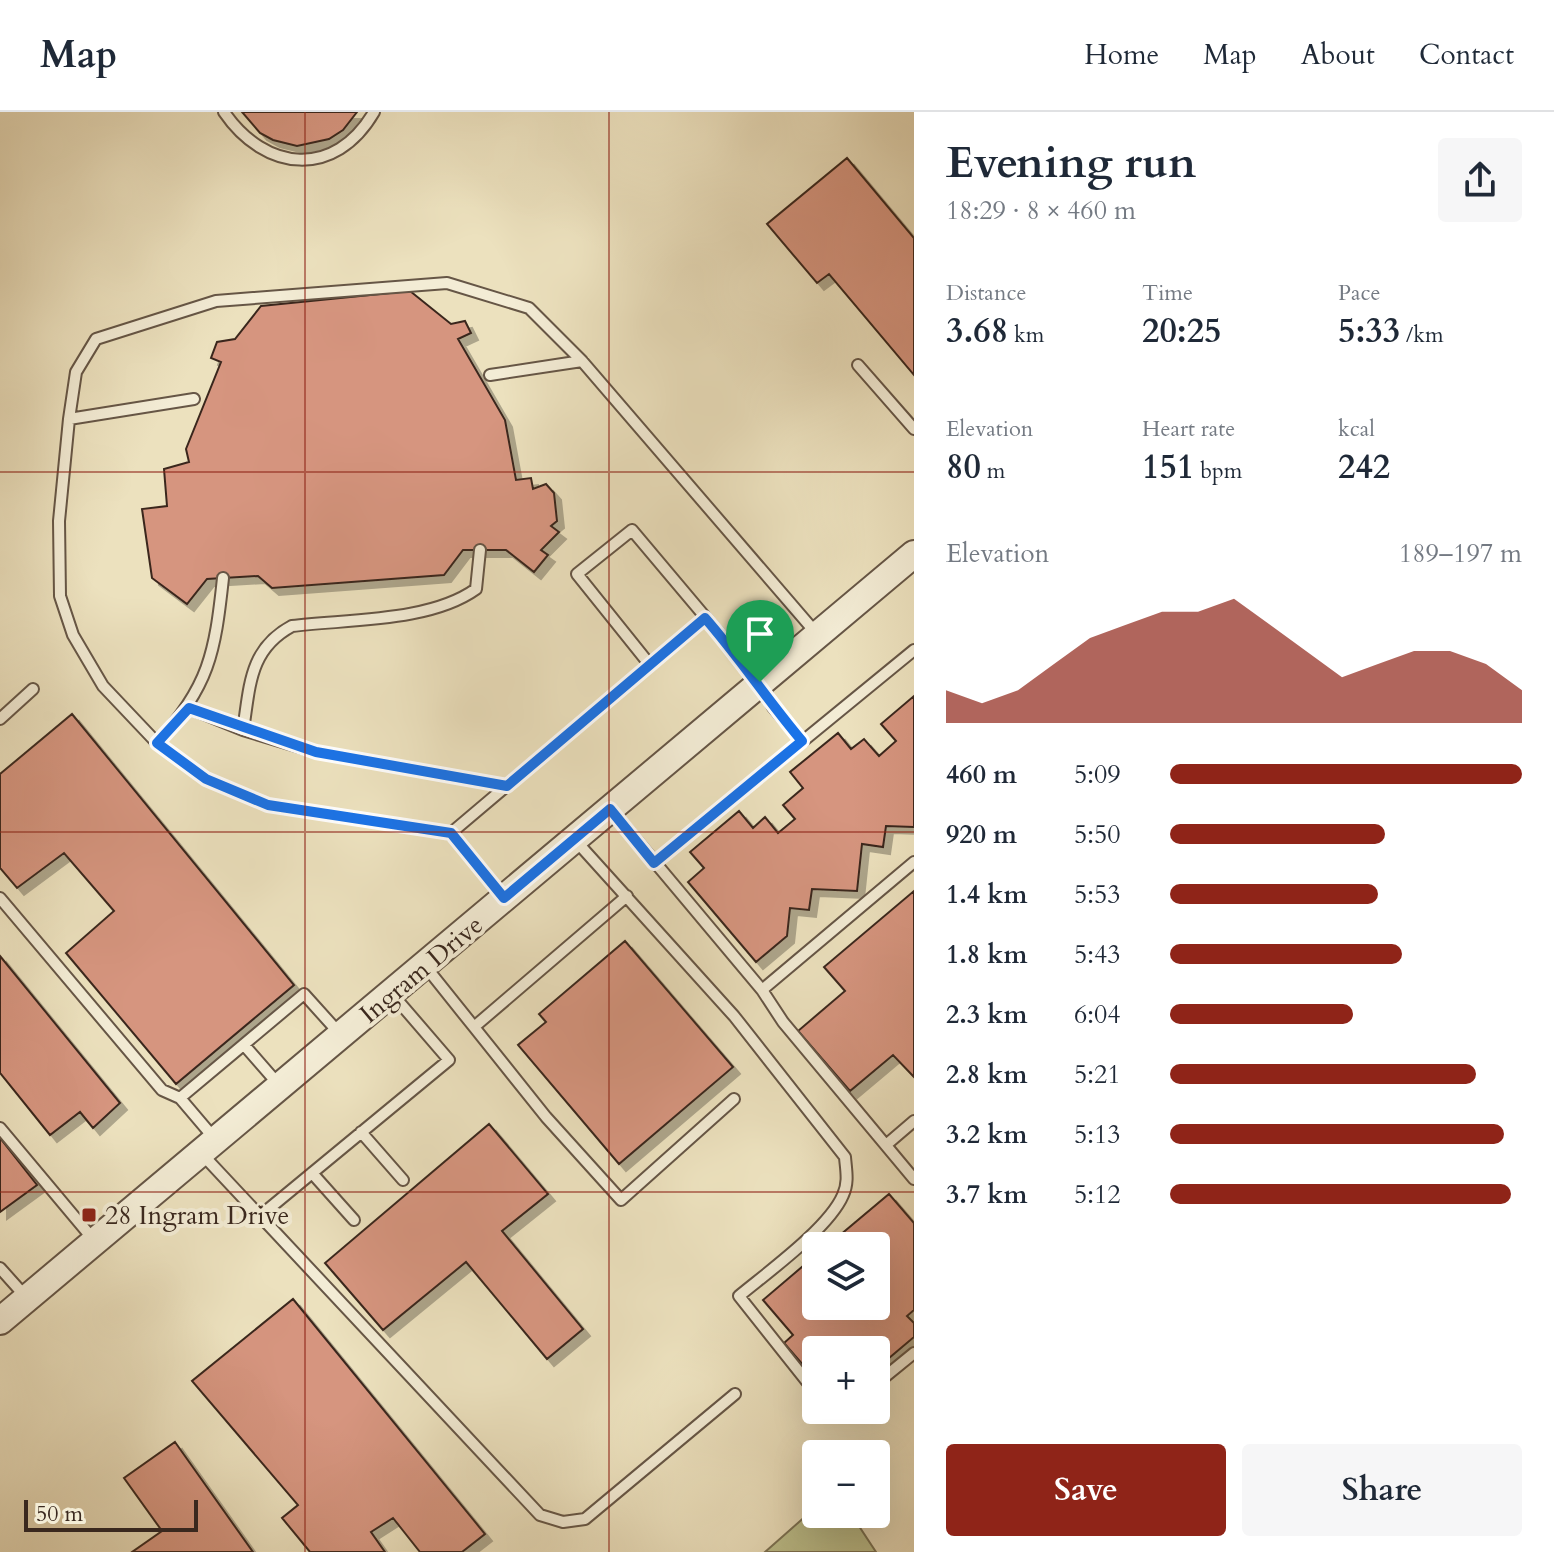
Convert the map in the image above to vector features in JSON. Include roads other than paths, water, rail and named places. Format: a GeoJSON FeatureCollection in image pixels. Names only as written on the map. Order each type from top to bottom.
{"type":"FeatureCollection","features":[{"type":"Feature","properties":{"kind":"street","name":"Ingram Drive"},"geometry":{"type":"LineString","coordinates":[[0,1321],[914,554]]}},
{"type":"Feature","properties":{"kind":"lane"},"geometry":{"type":"LineString","coordinates":[[224,112],[240,135],[261,151],[286,159],[312,159],[338,151],[359,135],[374,112]]}},
{"type":"Feature","properties":{"kind":"lane"},"geometry":{"type":"LineString","coordinates":[[504,898],[451,833],[268,805],[206,779],[157,743],[103,686],[73,635],[60,596],[59,521],[69,419],[76,372],[96,339],[216,301],[447,283],[529,308],[582,361],[818,635]]}},
{"type":"Feature","properties":{"kind":"lane"},"geometry":{"type":"LineString","coordinates":[[490,375],[582,361]]}},
{"type":"Feature","properties":{"kind":"lane"},"geometry":{"type":"LineString","coordinates":[[858,365],[914,429]]}},
{"type":"Feature","properties":{"kind":"lane"},"geometry":{"type":"LineString","coordinates":[[69,419],[194,399]]}},
{"type":"Feature","properties":{"kind":"lane"},"geometry":{"type":"LineString","coordinates":[[650,665],[577,574],[632,530],[760,682],[773,707],[802,741]]}},
{"type":"Feature","properties":{"kind":"lane"},"geometry":{"type":"LineString","coordinates":[[243,730],[252,676],[273,637],[292,626],[434,610],[458,602],[476,589],[480,550]]}},
{"type":"Feature","properties":{"kind":"lane"},"geometry":{"type":"LineString","coordinates":[[157,743],[189,708],[215,644],[223,578]]}},
{"type":"Feature","properties":{"kind":"lane"},"geometry":{"type":"LineString","coordinates":[[451,833],[705,618]]}},
{"type":"Feature","properties":{"kind":"lane"},"geometry":{"type":"LineString","coordinates":[[654,863],[914,650]]}},
{"type":"Feature","properties":{"kind":"lane"},"geometry":{"type":"LineString","coordinates":[[0,719],[33,689]]}},
{"type":"Feature","properties":{"kind":"lane"},"geometry":{"type":"LineString","coordinates":[[189,708],[243,730],[316,752],[507,786]]}},
{"type":"Feature","properties":{"kind":"lane"},"geometry":{"type":"LineString","coordinates":[[610,809],[762,990],[783,1022],[914,1179]]}},
{"type":"Feature","properties":{"kind":"lane"},"geometry":{"type":"LineString","coordinates":[[574,840],[734,1016],[845,1157],[847,1181],[843,1197],[810,1236],[739,1296],[802,1375]]}},
{"type":"Feature","properties":{"kind":"lane"},"geometry":{"type":"LineString","coordinates":[[762,990],[914,862]]}},
{"type":"Feature","properties":{"kind":"lane"},"geometry":{"type":"LineString","coordinates":[[474,1027],[627,896]]}},
{"type":"Feature","properties":{"kind":"lane"},"geometry":{"type":"LineString","coordinates":[[0,898],[162,1090],[180,1098],[209,1146],[260,1216],[540,1515],[550,1520],[585,1519],[735,1394]]}},
{"type":"Feature","properties":{"kind":"lane"},"geometry":{"type":"LineString","coordinates":[[425,965],[546,1117],[621,1200],[734,1099]]}},
{"type":"Feature","properties":{"kind":"lane"},"geometry":{"type":"LineString","coordinates":[[260,1216],[449,1060],[392,993]]}},
{"type":"Feature","properties":{"kind":"lane"},"geometry":{"type":"LineString","coordinates":[[180,1098],[304,994],[341,1036]]}},
{"type":"Feature","properties":{"kind":"lane"},"geometry":{"type":"LineString","coordinates":[[244,1045],[281,1087]]}},
{"type":"Feature","properties":{"kind":"lane"},"geometry":{"type":"LineString","coordinates":[[886,1145],[914,1121]]}},
{"type":"Feature","properties":{"kind":"lane"},"geometry":{"type":"LineString","coordinates":[[0,1128],[95,1241]]}},
{"type":"Feature","properties":{"kind":"lane"},"geometry":{"type":"LineString","coordinates":[[361,1132],[403,1180]]}},
{"type":"Feature","properties":{"kind":"lane"},"geometry":{"type":"LineString","coordinates":[[312,1173],[354,1220]]}},
{"type":"Feature","properties":{"kind":"lane"},"geometry":{"type":"LineString","coordinates":[[0,1268],[27,1299]]}},
{"type":"Feature","properties":{"kind":"lane"},"geometry":{"type":"LineString","coordinates":[[890,1373],[914,1353]]}},
{"type":"Feature","properties":{"kind":"place","name":"28 Ingram Drive"},"geometry":{"type":"Point","coordinates":[89,1215]}}]}
